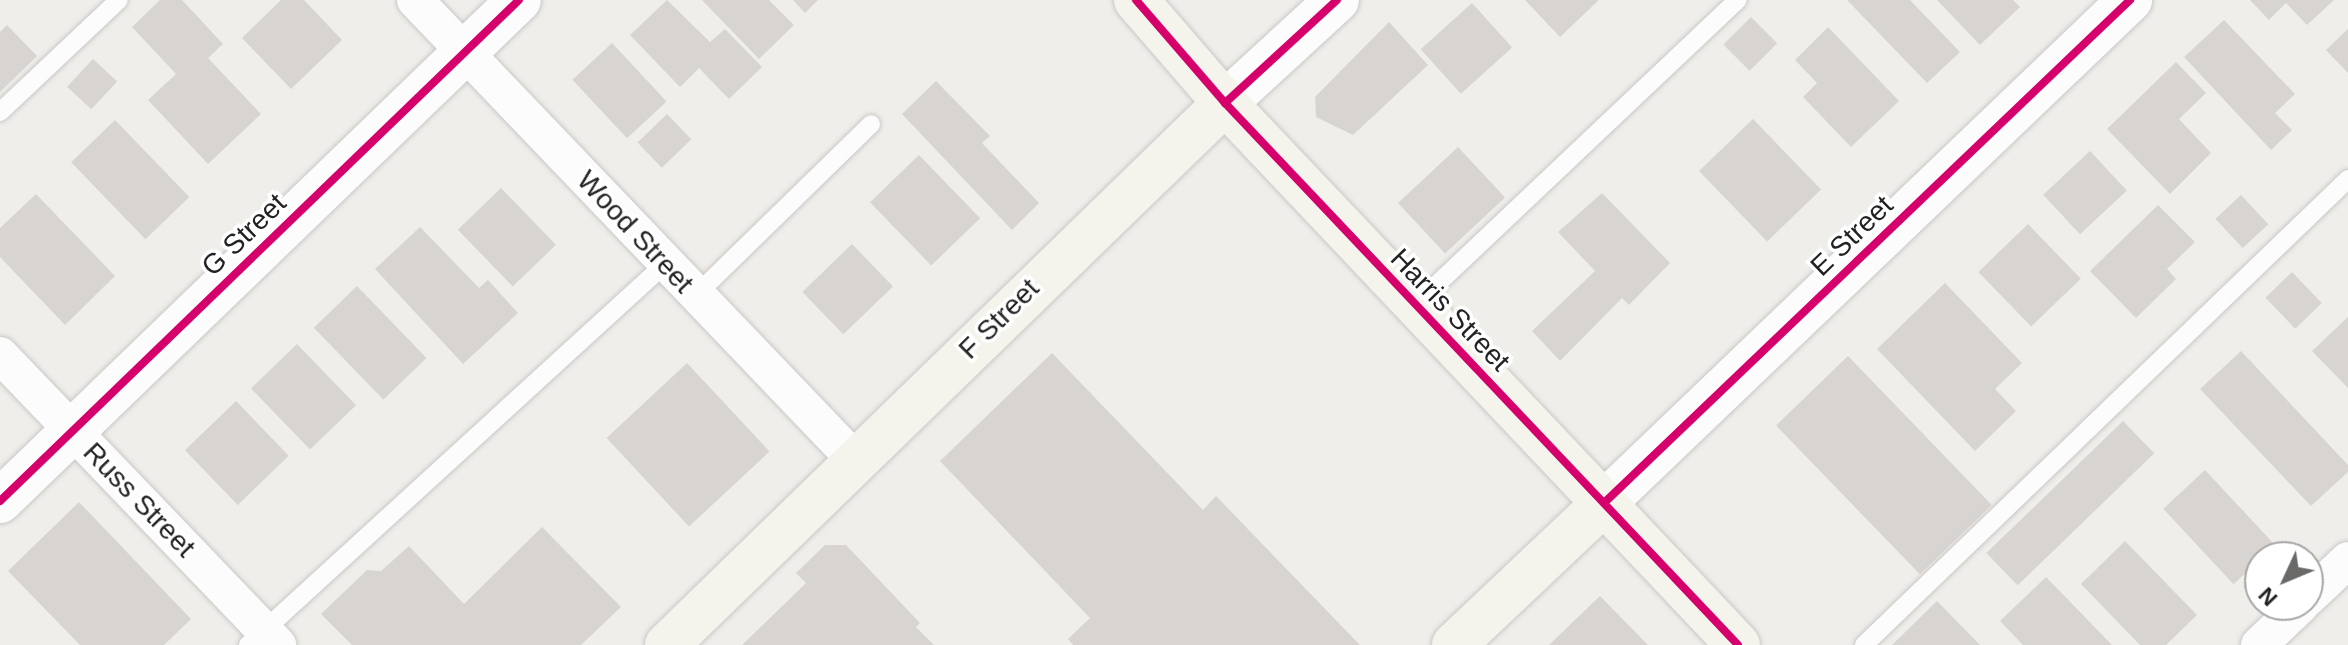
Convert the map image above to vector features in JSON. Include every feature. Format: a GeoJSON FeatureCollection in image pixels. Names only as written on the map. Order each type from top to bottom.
{"type":"FeatureCollection","features":[{"type":"Feature","properties":{"kind":"main road","name":"Harris Street"},"geometry":{"type":"LineString","coordinates":[[1136,0],[1225,103],[1738,645]]}},
{"type":"Feature","properties":{"kind":"main road","name":"F Street"},"geometry":{"type":"LineString","coordinates":[[667,645],[1225,103]]}},
{"type":"Feature","properties":{"kind":"main road","name":"E Street"},"geometry":{"type":"LineString","coordinates":[[1454,645],[1604,503]]}},
{"type":"Feature","properties":{"kind":"street","name":"Wood Street"},"geometry":{"type":"LineString","coordinates":[[415,0],[856,461]]}},
{"type":"Feature","properties":{"kind":"street","name":"G Street"},"geometry":{"type":"LineString","coordinates":[[0,501],[519,0]]}},
{"type":"Feature","properties":{"kind":"street","name":"F Street"},"geometry":{"type":"LineString","coordinates":[[1225,103],[1337,0]]}},
{"type":"Feature","properties":{"kind":"street","name":"E Street"},"geometry":{"type":"LineString","coordinates":[[1604,503],[2130,0]]}},
{"type":"Feature","properties":{"kind":"street","name":"Russ Street"},"geometry":{"type":"LineString","coordinates":[[0,355],[72,429],[263,640]]}},
{"type":"Feature","properties":{"kind":"street"},"geometry":{"type":"LineString","coordinates":[[2324,583],[2348,560]]}},
{"type":"Feature","properties":{"kind":"street"},"geometry":{"type":"LineString","coordinates":[[2259,645],[2284,621]]}},
{"type":"Feature","properties":{"kind":"lane"},"geometry":{"type":"LineString","coordinates":[[0,112],[119,0]]}},
{"type":"Feature","properties":{"kind":"lane"},"geometry":{"type":"LineString","coordinates":[[1415,305],[1738,0]]}},
{"type":"Feature","properties":{"kind":"lane"},"geometry":{"type":"LineString","coordinates":[[695,296],[871,124]]}},
{"type":"Feature","properties":{"kind":"lane"},"geometry":{"type":"LineString","coordinates":[[1864,645],[2348,179]]}},
{"type":"Feature","properties":{"kind":"lane"},"geometry":{"type":"LineString","coordinates":[[263,640],[665,264]]}},
{"type":"Feature","properties":{"kind":"building"},"geometry":{"type":"Polygon","coordinates":[[[160,0],[182,0],[223,44],[208,58],[261,114],[208,164],[148,100],[176,74],[132,27],[160,0]]]}},
{"type":"Feature","properties":{"kind":"building"},"geometry":{"type":"Polygon","coordinates":[[[281,0],[304,0],[342,40],[291,89],[242,38],[281,0]]]}},
{"type":"Feature","properties":{"kind":"building"},"geometry":{"type":"Polygon","coordinates":[[[667,0],[710,42],[725,29],[762,67],[729,99],[699,68],[680,87],[630,35],[667,0]]]}},
{"type":"Feature","properties":{"kind":"building"},"geometry":{"type":"Polygon","coordinates":[[[702,0],[769,0],[794,25],[759,59],[702,0]]]}},
{"type":"Feature","properties":{"kind":"building"},"geometry":{"type":"Polygon","coordinates":[[[793,0],[818,0],[805,13],[793,0]]]}},
{"type":"Feature","properties":{"kind":"building"},"geometry":{"type":"Polygon","coordinates":[[[1525,0],[1599,0],[1560,37],[1525,0]]]}},
{"type":"Feature","properties":{"kind":"building"},"geometry":{"type":"Polygon","coordinates":[[[1847,0],[1910,0],[1960,52],[1927,83],[1847,0]]]}},
{"type":"Feature","properties":{"kind":"building"},"geometry":{"type":"Polygon","coordinates":[[[1937,0],[2013,0],[2020,7],[1980,45],[1937,0]]]}},
{"type":"Feature","properties":{"kind":"building"},"geometry":{"type":"Polygon","coordinates":[[[2250,0],[2334,0],[2307,25],[2286,3],[2269,20],[2250,0]]]}},
{"type":"Feature","properties":{"kind":"building"},"geometry":{"type":"Polygon","coordinates":[[[1472,3],[1512,48],[1461,94],[1421,49],[1472,3]]]}},
{"type":"Feature","properties":{"kind":"building"},"geometry":{"type":"Polygon","coordinates":[[[1751,17],[1777,43],[1750,71],[1723,45],[1751,17]]]}},
{"type":"Feature","properties":{"kind":"building"},"geometry":{"type":"Polygon","coordinates":[[[2224,20],[2295,94],[2275,113],[2292,130],[2271,150],[2184,57],[2224,20]]]}},
{"type":"Feature","properties":{"kind":"building"},"geometry":{"type":"Polygon","coordinates":[[[1389,22],[1428,65],[1353,135],[1316,117],[1315,97],[1389,22]]]}},
{"type":"Feature","properties":{"kind":"building"},"geometry":{"type":"Polygon","coordinates":[[[7,25],[37,56],[0,92],[0,32],[7,25]]]}},
{"type":"Feature","properties":{"kind":"building"},"geometry":{"type":"Polygon","coordinates":[[[1828,27],[1899,101],[1851,147],[1803,97],[1817,83],[1795,60],[1828,27]]]}},
{"type":"Feature","properties":{"kind":"building"},"geometry":{"type":"Polygon","coordinates":[[[2348,29],[2348,73],[2326,50],[2348,29]]]}},
{"type":"Feature","properties":{"kind":"building"},"geometry":{"type":"Polygon","coordinates":[[[612,43],[667,102],[627,138],[573,80],[612,43]]]}},
{"type":"Feature","properties":{"kind":"building"},"geometry":{"type":"Polygon","coordinates":[[[93,59],[117,82],[91,109],[67,87],[93,59]]]}},
{"type":"Feature","properties":{"kind":"building"},"geometry":{"type":"Polygon","coordinates":[[[2176,62],[2206,93],[2179,119],[2211,153],[2170,194],[2107,129],[2176,62]]]}},
{"type":"Feature","properties":{"kind":"building"},"geometry":{"type":"Polygon","coordinates":[[[936,81],[990,136],[982,143],[1039,203],[1012,230],[902,114],[936,81]]]}},
{"type":"Feature","properties":{"kind":"building"},"geometry":{"type":"Polygon","coordinates":[[[667,114],[691,139],[662,168],[638,142],[667,114]]]}},
{"type":"Feature","properties":{"kind":"building"},"geometry":{"type":"Polygon","coordinates":[[[1753,119],[1821,189],[1767,242],[1699,171],[1753,119]]]}},
{"type":"Feature","properties":{"kind":"building"},"geometry":{"type":"Polygon","coordinates":[[[115,120],[189,197],[145,239],[71,162],[115,120]]]}},
{"type":"Feature","properties":{"kind":"building"},"geometry":{"type":"Polygon","coordinates":[[[1458,147],[1505,197],[1445,253],[1398,203],[1458,147]]]}},
{"type":"Feature","properties":{"kind":"building"},"geometry":{"type":"Polygon","coordinates":[[[2090,151],[2127,190],[2080,234],[2043,195],[2090,151]]]}},
{"type":"Feature","properties":{"kind":"building"},"geometry":{"type":"Polygon","coordinates":[[[919,155],[980,218],[931,266],[870,202],[919,155]]]}},
{"type":"Feature","properties":{"kind":"building"},"geometry":{"type":"Polygon","coordinates":[[[501,188],[556,245],[513,287],[458,230],[501,188]]]}},
{"type":"Feature","properties":{"kind":"building"},"geometry":{"type":"Polygon","coordinates":[[[1602,193],[1670,263],[1629,305],[1622,298],[1560,361],[1532,331],[1595,271],[1558,232],[1602,193]]]}},
{"type":"Feature","properties":{"kind":"building"},"geometry":{"type":"Polygon","coordinates":[[[36,194],[115,276],[65,325],[0,257],[0,228],[36,194]]]}},
{"type":"Feature","properties":{"kind":"building"},"geometry":{"type":"Polygon","coordinates":[[[2241,195],[2268,224],[2243,248],[2215,219],[2241,195]]]}},
{"type":"Feature","properties":{"kind":"building"},"geometry":{"type":"Polygon","coordinates":[[[2158,205],[2195,242],[2167,269],[2176,279],[2136,318],[2090,271],[2158,205]]]}},
{"type":"Feature","properties":{"kind":"building"},"geometry":{"type":"Polygon","coordinates":[[[2028,224],[2081,279],[2031,327],[1978,272],[2028,224]]]}},
{"type":"Feature","properties":{"kind":"building"},"geometry":{"type":"Polygon","coordinates":[[[420,227],[479,288],[488,280],[518,313],[463,364],[375,269],[420,227]]]}},
{"type":"Feature","properties":{"kind":"building"},"geometry":{"type":"Polygon","coordinates":[[[852,244],[893,286],[843,334],[802,292],[852,244]]]}},
{"type":"Feature","properties":{"kind":"building"},"geometry":{"type":"Polygon","coordinates":[[[2292,272],[2322,303],[2295,329],[2265,298],[2292,272]]]}},
{"type":"Feature","properties":{"kind":"building"},"geometry":{"type":"Polygon","coordinates":[[[1945,283],[2022,363],[1995,389],[2016,411],[1975,451],[1877,349],[1945,283]]]}},
{"type":"Feature","properties":{"kind":"building"},"geometry":{"type":"Polygon","coordinates":[[[357,286],[426,358],[383,400],[314,328],[357,286]]]}},
{"type":"Feature","properties":{"kind":"building"},"geometry":{"type":"Polygon","coordinates":[[[2348,317],[2348,388],[2312,351],[2348,317]]]}},
{"type":"Feature","properties":{"kind":"building"},"geometry":{"type":"Polygon","coordinates":[[[297,344],[356,405],[310,450],[251,388],[297,344]]]}},
{"type":"Feature","properties":{"kind":"building"},"geometry":{"type":"Polygon","coordinates":[[[2241,351],[2348,465],[2348,472],[2311,506],[2200,389],[2241,351]]]}},
{"type":"Feature","properties":{"kind":"building"},"geometry":{"type":"Polygon","coordinates":[[[1052,353],[1203,510],[1216,496],[1360,645],[1073,645],[1068,639],[1090,618],[940,461],[1052,353]]]}},
{"type":"Feature","properties":{"kind":"building"},"geometry":{"type":"Polygon","coordinates":[[[1848,356],[1992,505],[1920,574],[1776,425],[1848,356]]]}},
{"type":"Feature","properties":{"kind":"building"},"geometry":{"type":"Polygon","coordinates":[[[687,363],[770,451],[689,527],[607,438],[687,363]]]}},
{"type":"Feature","properties":{"kind":"building"},"geometry":{"type":"Polygon","coordinates":[[[236,401],[289,456],[238,505],[185,450],[236,401]]]}},
{"type":"Feature","properties":{"kind":"building"},"geometry":{"type":"Polygon","coordinates":[[[2123,421],[2154,453],[2018,585],[1986,553],[2123,421]]]}},
{"type":"Feature","properties":{"kind":"building"},"geometry":{"type":"Polygon","coordinates":[[[2205,470],[2271,541],[2244,541],[2244,574],[2234,584],[2163,509],[2205,470]]]}},
{"type":"Feature","properties":{"kind":"building"},"geometry":{"type":"Polygon","coordinates":[[[79,502],[191,619],[164,645],[80,645],[8,571],[79,502]]]}},
{"type":"Feature","properties":{"kind":"building"},"geometry":{"type":"Polygon","coordinates":[[[542,527],[621,607],[581,645],[352,645],[321,614],[367,570],[381,571],[409,546],[464,604],[542,527]]]}},
{"type":"Feature","properties":{"kind":"building"},"geometry":{"type":"Polygon","coordinates":[[[2125,541],[2197,615],[2166,645],[2140,645],[2081,584],[2125,541]]]}},
{"type":"Feature","properties":{"kind":"building"},"geometry":{"type":"Polygon","coordinates":[[[825,545],[846,545],[920,623],[916,627],[934,645],[742,645],[806,583],[796,573],[825,545]]]}},
{"type":"Feature","properties":{"kind":"building"},"geometry":{"type":"Polygon","coordinates":[[[2046,577],[2112,645],[2023,645],[2000,621],[2046,577]]]}},
{"type":"Feature","properties":{"kind":"building"},"geometry":{"type":"Polygon","coordinates":[[[1600,596],[1648,645],[1549,645],[1600,596]]]}},
{"type":"Feature","properties":{"kind":"building"},"geometry":{"type":"Polygon","coordinates":[[[1937,601],[1980,645],[1892,645],[1937,601]]]}},
{"type":"Feature","properties":{"kind":"cycle path"},"geometry":{"type":"LineString","coordinates":[[0,501],[519,0]]}},
{"type":"Feature","properties":{"kind":"cycle path"},"geometry":{"type":"LineString","coordinates":[[1136,0],[1225,103],[1738,645]]}},
{"type":"Feature","properties":{"kind":"cycle path"},"geometry":{"type":"LineString","coordinates":[[1225,103],[1337,0]]}},
{"type":"Feature","properties":{"kind":"cycle path"},"geometry":{"type":"LineString","coordinates":[[1604,503],[2130,0]]}}]}
